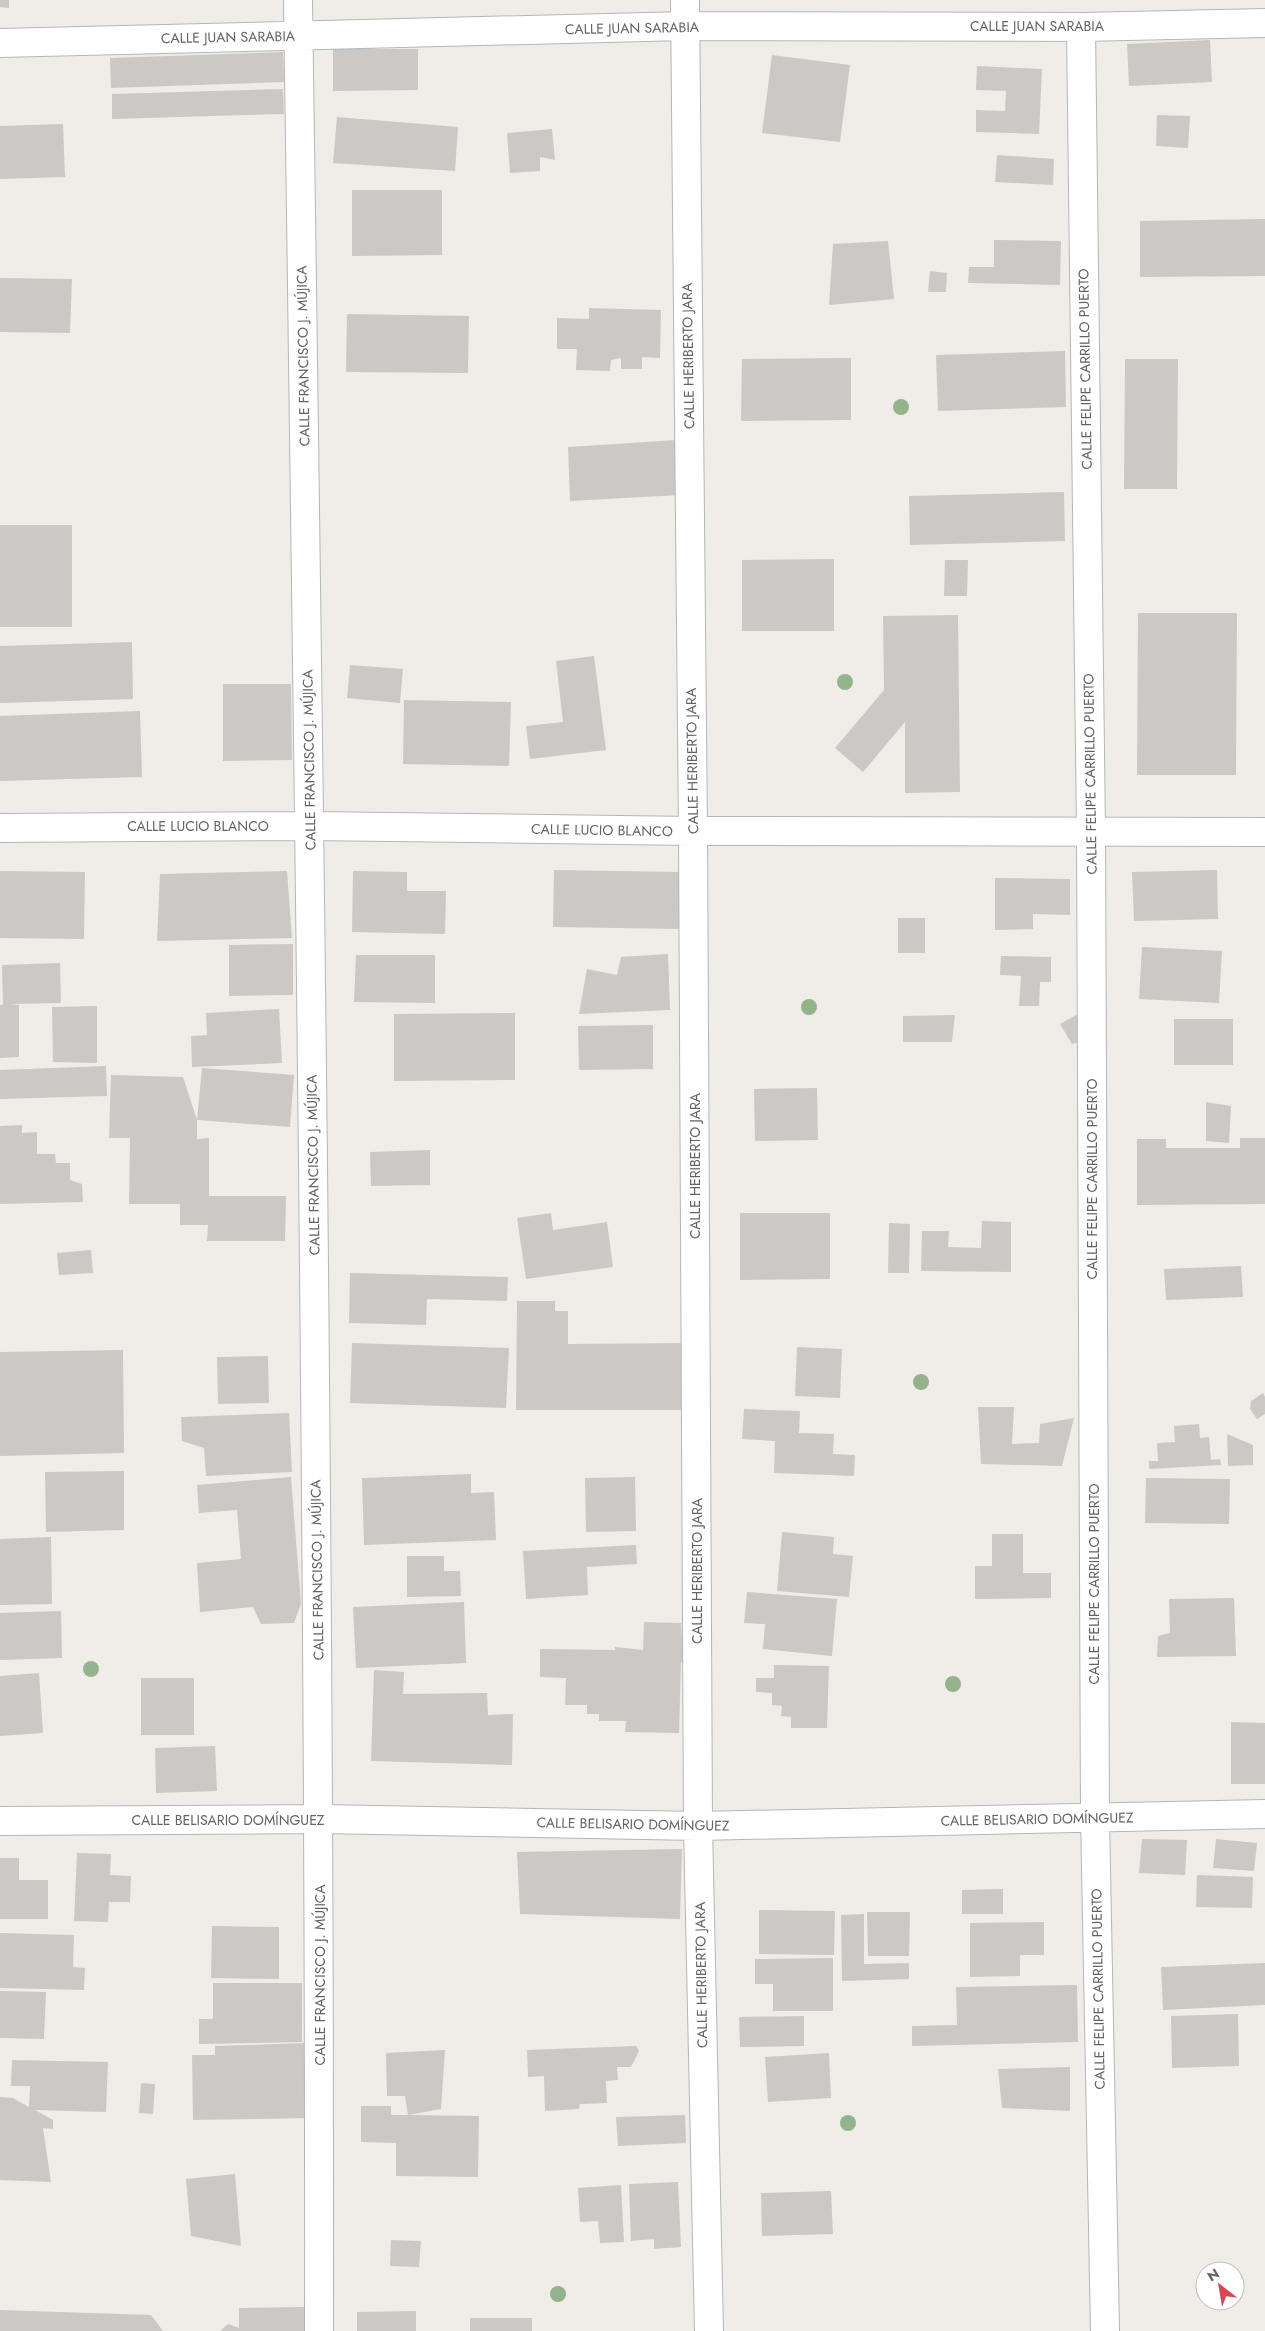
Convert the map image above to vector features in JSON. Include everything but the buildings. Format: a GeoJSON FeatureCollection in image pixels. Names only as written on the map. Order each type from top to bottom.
{"type":"FeatureCollection","features":[{"type":"Feature","properties":{"kind":"street","name":"CALLE FRANCISCO J. MÚJICA"},"geometry":{"type":"LineString","coordinates":[[298,0],[310,826],[320,1819],[319,2331]]}},
{"type":"Feature","properties":{"kind":"street","name":"CALLE JUAN SARABIA"},"geometry":{"type":"LineString","coordinates":[[0,43],[298,36],[685,13],[1081,27],[1265,23]]}},
{"type":"Feature","properties":{"kind":"street","name":"CALLE HERIBERTO JARA"},"geometry":{"type":"LineString","coordinates":[[685,13],[693,831],[698,1826],[709,2331]]}},
{"type":"Feature","properties":{"kind":"street","name":"CALLE FELIPE CARRILLO PUERTO"},"geometry":{"type":"LineString","coordinates":[[1081,27],[1091,831],[1095,1817],[1105,2331]]}},
{"type":"Feature","properties":{"kind":"street","name":"CALLE LUCIO BLANCO"},"geometry":{"type":"LineString","coordinates":[[0,828],[310,826],[693,831],[1265,832]]}},
{"type":"Feature","properties":{"kind":"street","name":"CALLE BELISARIO DOMÍNGUEZ"},"geometry":{"type":"LineString","coordinates":[[0,1821],[320,1819],[698,1826],[1265,1814]]}}]}
